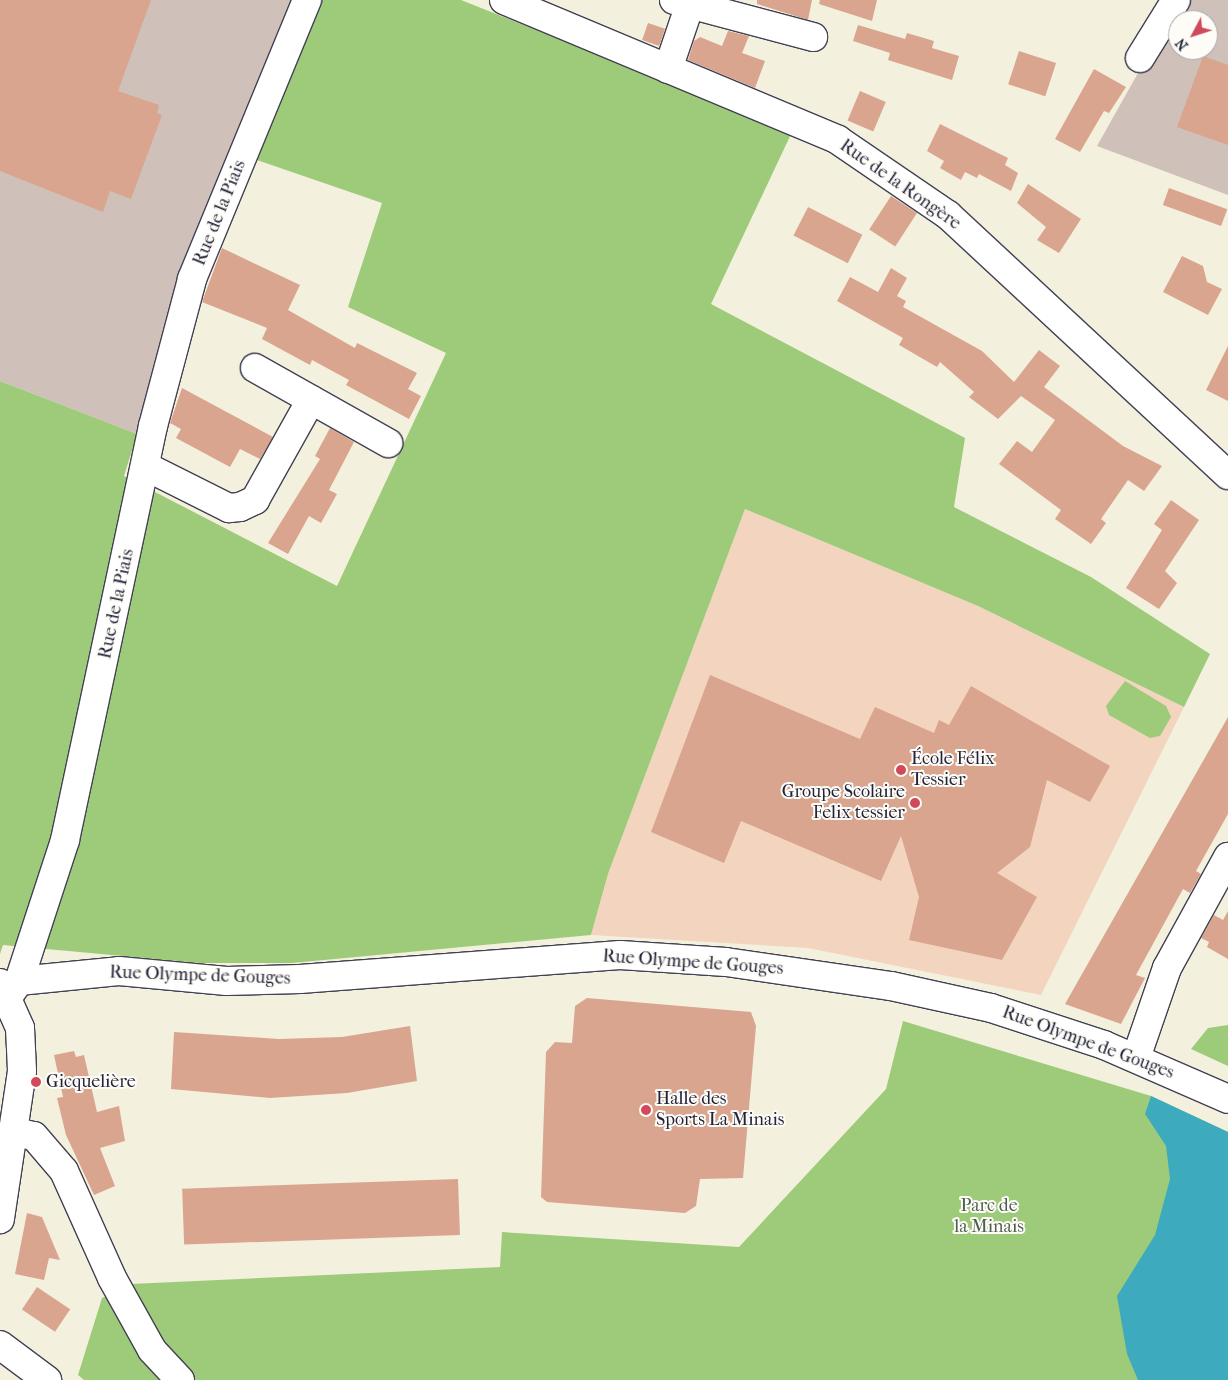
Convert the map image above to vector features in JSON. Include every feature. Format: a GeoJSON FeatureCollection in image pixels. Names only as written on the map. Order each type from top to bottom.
{"type":"FeatureCollection","features":[{"type":"Feature","properties":{"kind":"street","name":"Rue de la Piais"},"geometry":{"type":"LineString","coordinates":[[9,986],[65,840],[147,466],[153,426],[192,279],[307,0]]}},
{"type":"Feature","properties":{"kind":"street","name":"Rue de la Rongère"},"geometry":{"type":"LineString","coordinates":[[504,0],[838,140],[948,215],[1228,474]]}},
{"type":"Feature","properties":{"kind":"street"},"geometry":{"type":"LineString","coordinates":[[1140,58],[1176,0]]}},
{"type":"Feature","properties":{"kind":"street"},"geometry":{"type":"LineString","coordinates":[[668,69],[682,2],[813,38]]}},
{"type":"Feature","properties":{"kind":"street"},"geometry":{"type":"LineString","coordinates":[[255,368],[388,443]]}},
{"type":"Feature","properties":{"kind":"street"},"geometry":{"type":"LineString","coordinates":[[147,466],[229,508],[240,507],[255,500],[311,400]]}},
{"type":"Feature","properties":{"kind":"street"},"geometry":{"type":"LineString","coordinates":[[1136,1058],[1167,968],[1228,857]]}},
{"type":"Feature","properties":{"kind":"street","name":"Rue Olympe de Gouges"},"geometry":{"type":"LineString","coordinates":[[9,986],[119,971],[227,981],[300,980],[620,955],[699,960],[814,973],[991,1008],[1136,1058],[1228,1099]]}},
{"type":"Feature","properties":{"kind":"street"},"geometry":{"type":"LineString","coordinates":[[0,1218],[16,1132],[22,1072],[20,1028],[9,986]]}},
{"type":"Feature","properties":{"kind":"street"},"geometry":{"type":"LineString","coordinates":[[16,1132],[34,1136],[64,1171],[112,1278],[152,1350],[180,1380]]}},
{"type":"Feature","properties":{"kind":"street"},"geometry":{"type":"LineString","coordinates":[[0,1345],[48,1380]]}},
{"type":"Feature","properties":{"kind":"shaded area"},"geometry":{"type":"Polygon","coordinates":[[[0,0],[294,0],[180,274],[137,434],[0,381],[0,0]]]}},
{"type":"Feature","properties":{"kind":"shaded area"},"geometry":{"type":"Polygon","coordinates":[[[1179,0],[1228,0],[1228,195],[1097,146],[1168,20],[1168,60],[1218,60],[1218,10],[1173,10],[1179,0]]]}},
{"type":"Feature","properties":{"kind":"shaded area","name":"École Félix Tessier"},"geometry":{"type":"Polygon","coordinates":[[[745,509],[978,606],[1184,707],[1041,995],[808,948],[591,935],[608,874],[745,509]]]}},
{"type":"Feature","properties":{"kind":"green space"},"geometry":{"type":"Polygon","coordinates":[[[294,0],[461,0],[792,132],[711,304],[965,438],[954,507],[1091,577],[1210,654],[1184,707],[978,606],[745,509],[608,874],[591,935],[292,963],[199,963],[3,945],[0,954],[0,381],[137,434],[124,476],[337,586],[446,353],[348,307],[382,203],[234,152],[294,0]]]}},
{"type":"Feature","properties":{"kind":"green space"},"geometry":{"type":"Polygon","coordinates":[[[1125,681],[1166,706],[1171,717],[1160,736],[1150,738],[1109,715],[1106,706],[1125,681]]]}},
{"type":"Feature","properties":{"kind":"green space","name":"Parc de la Minais"},"geometry":{"type":"Polygon","coordinates":[[[903,1021],[1151,1096],[1228,1132],[1228,1380],[84,1380],[78,1375],[102,1298],[131,1284],[500,1267],[502,1232],[739,1247],[886,1089],[903,1021]]]}},
{"type":"Feature","properties":{"kind":"green space"},"geometry":{"type":"Polygon","coordinates":[[[1228,1025],[1228,1066],[1191,1049],[1208,1028],[1228,1025]]]}},
{"type":"Feature","properties":{"kind":"water"},"geometry":{"type":"Polygon","coordinates":[[[1151,1096],[1228,1132],[1228,1380],[1138,1380],[1127,1354],[1117,1296],[1155,1235],[1170,1179],[1166,1146],[1145,1114],[1151,1096]]]}},
{"type":"Feature","properties":{"kind":"building"},"geometry":{"type":"Polygon","coordinates":[[[0,0],[151,0],[118,91],[159,105],[157,113],[162,115],[131,199],[110,191],[103,212],[0,171],[0,0]]]}},
{"type":"Feature","properties":{"kind":"building"},"geometry":{"type":"Polygon","coordinates":[[[757,0],[812,0],[808,20],[757,4],[757,0]]]}},
{"type":"Feature","properties":{"kind":"building"},"geometry":{"type":"Polygon","coordinates":[[[820,0],[877,0],[872,21],[819,4],[820,0]]]}},
{"type":"Feature","properties":{"kind":"building"},"geometry":{"type":"Polygon","coordinates":[[[648,23],[665,29],[659,46],[642,40],[648,23]]]}},
{"type":"Feature","properties":{"kind":"building"},"geometry":{"type":"Polygon","coordinates":[[[858,25],[905,39],[907,33],[934,41],[932,48],[959,56],[952,80],[888,60],[890,53],[853,41],[858,25]]]}},
{"type":"Feature","properties":{"kind":"building"},"geometry":{"type":"Polygon","coordinates":[[[728,31],[749,36],[742,53],[765,61],[755,88],[688,60],[694,41],[700,37],[722,46],[728,31]]]}},
{"type":"Feature","properties":{"kind":"building"},"geometry":{"type":"Polygon","coordinates":[[[1019,51],[1056,63],[1045,96],[1008,84],[1019,51]]]}},
{"type":"Feature","properties":{"kind":"building"},"geometry":{"type":"Polygon","coordinates":[[[1202,60],[1214,60],[1228,65],[1228,145],[1177,127],[1202,60]]]}},
{"type":"Feature","properties":{"kind":"building"},"geometry":{"type":"Polygon","coordinates":[[[1094,69],[1126,87],[1109,113],[1104,111],[1080,152],[1055,139],[1094,69]]]}},
{"type":"Feature","properties":{"kind":"building"},"geometry":{"type":"Polygon","coordinates":[[[860,91],[886,102],[873,131],[847,120],[860,91]]]}},
{"type":"Feature","properties":{"kind":"building"},"geometry":{"type":"Polygon","coordinates":[[[940,124],[1008,158],[1005,165],[1018,173],[1011,191],[979,174],[977,178],[965,172],[961,180],[940,168],[944,161],[927,151],[940,124]]]}},
{"type":"Feature","properties":{"kind":"building"},"geometry":{"type":"Polygon","coordinates":[[[1028,184],[1081,219],[1059,253],[1037,240],[1046,227],[1017,203],[1028,184]]]}},
{"type":"Feature","properties":{"kind":"building"},"geometry":{"type":"Polygon","coordinates":[[[1169,188],[1227,209],[1221,226],[1163,205],[1169,188]]]}},
{"type":"Feature","properties":{"kind":"building"},"geometry":{"type":"Polygon","coordinates":[[[891,196],[917,213],[895,246],[869,230],[891,196]]]}},
{"type":"Feature","properties":{"kind":"building"},"geometry":{"type":"Polygon","coordinates":[[[808,207],[862,235],[848,263],[793,236],[808,207]]]}},
{"type":"Feature","properties":{"kind":"building"},"geometry":{"type":"Polygon","coordinates":[[[222,248],[300,285],[288,310],[355,348],[357,343],[417,373],[408,389],[421,396],[409,419],[346,385],[349,380],[312,360],[310,365],[262,339],[267,328],[202,302],[222,248]]]}},
{"type":"Feature","properties":{"kind":"building"},"geometry":{"type":"Polygon","coordinates":[[[1182,256],[1203,266],[1207,282],[1222,289],[1208,315],[1163,292],[1182,256]]]}},
{"type":"Feature","properties":{"kind":"building"},"geometry":{"type":"Polygon","coordinates":[[[891,268],[907,278],[897,296],[906,301],[903,307],[982,351],[1014,382],[1039,350],[1060,366],[1044,387],[1123,446],[1162,466],[1144,491],[1128,480],[1101,519],[1106,523],[1091,544],[1055,519],[1061,510],[999,464],[1017,441],[1032,452],[1055,420],[1021,396],[998,419],[969,397],[974,392],[940,362],[937,367],[899,345],[903,338],[837,301],[850,277],[878,292],[891,268]]]}},
{"type":"Feature","properties":{"kind":"building"},"geometry":{"type":"Polygon","coordinates":[[[1228,346],[1228,401],[1206,390],[1228,346]]]}},
{"type":"Feature","properties":{"kind":"building"},"geometry":{"type":"Polygon","coordinates":[[[182,388],[273,437],[260,459],[240,449],[230,467],[176,438],[181,429],[170,423],[182,388]]]}},
{"type":"Feature","properties":{"kind":"building"},"geometry":{"type":"Polygon","coordinates":[[[330,428],[354,442],[329,490],[337,494],[321,523],[309,516],[288,554],[268,543],[320,459],[315,456],[330,428]]]}},
{"type":"Feature","properties":{"kind":"building"},"geometry":{"type":"Polygon","coordinates":[[[1171,500],[1199,520],[1165,571],[1177,583],[1159,609],[1126,588],[1162,530],[1154,524],[1171,500]]]}},
{"type":"Feature","properties":{"kind":"building"},"geometry":{"type":"Polygon","coordinates":[[[710,675],[860,739],[875,707],[934,733],[939,720],[949,725],[971,686],[1110,766],[1090,802],[1047,780],[1030,847],[997,873],[1037,897],[1002,960],[909,940],[919,897],[901,836],[881,881],[741,821],[724,863],[651,832],[710,675]]]}},
{"type":"Feature","properties":{"kind":"building"},"geometry":{"type":"Polygon","coordinates":[[[1228,717],[1228,814],[1196,871],[1201,874],[1190,893],[1183,889],[1136,975],[1145,978],[1121,1024],[1065,1004],[1228,717]]]}},
{"type":"Feature","properties":{"kind":"building"},"geometry":{"type":"Polygon","coordinates":[[[1228,911],[1228,959],[1207,947],[1209,942],[1201,938],[1214,915],[1223,920],[1228,911]]]}},
{"type":"Feature","properties":{"kind":"building","name":"Halle des Sports La Minais"},"geometry":{"type":"Polygon","coordinates":[[[587,998],[751,1012],[756,1026],[743,1178],[700,1179],[696,1206],[685,1213],[547,1202],[541,1197],[546,1052],[555,1042],[572,1043],[575,1006],[587,998]]]}},
{"type":"Feature","properties":{"kind":"building"},"geometry":{"type":"Polygon","coordinates":[[[410,1026],[417,1081],[347,1093],[270,1098],[171,1089],[174,1032],[279,1039],[342,1037],[410,1026]]]}},
{"type":"Feature","properties":{"kind":"building"},"geometry":{"type":"Polygon","coordinates":[[[74,1051],[76,1057],[84,1055],[97,1112],[119,1106],[125,1141],[100,1148],[115,1186],[94,1195],[66,1135],[57,1098],[63,1097],[54,1055],[74,1051]]]}},
{"type":"Feature","properties":{"kind":"building"},"geometry":{"type":"Polygon","coordinates":[[[458,1179],[460,1235],[184,1245],[182,1189],[458,1179]]]}},
{"type":"Feature","properties":{"kind":"building"},"geometry":{"type":"Polygon","coordinates":[[[27,1213],[42,1217],[60,1260],[49,1258],[44,1280],[15,1274],[27,1213]]]}},
{"type":"Feature","properties":{"kind":"building"},"geometry":{"type":"Polygon","coordinates":[[[37,1287],[70,1309],[55,1332],[22,1309],[37,1287]]]}},
{"type":"Feature","properties":{"kind":"place","name":"École Félix Tessier"},"geometry":{"type":"Point","coordinates":[901,770]}},
{"type":"Feature","properties":{"kind":"place","name":"Groupe Scolaire Felix tessier"},"geometry":{"type":"Point","coordinates":[915,803]}},
{"type":"Feature","properties":{"kind":"place","name":"Gicquelière"},"geometry":{"type":"Point","coordinates":[36,1082]}},
{"type":"Feature","properties":{"kind":"place","name":"Halle des Sports La Minais"},"geometry":{"type":"Point","coordinates":[646,1110]}}]}
